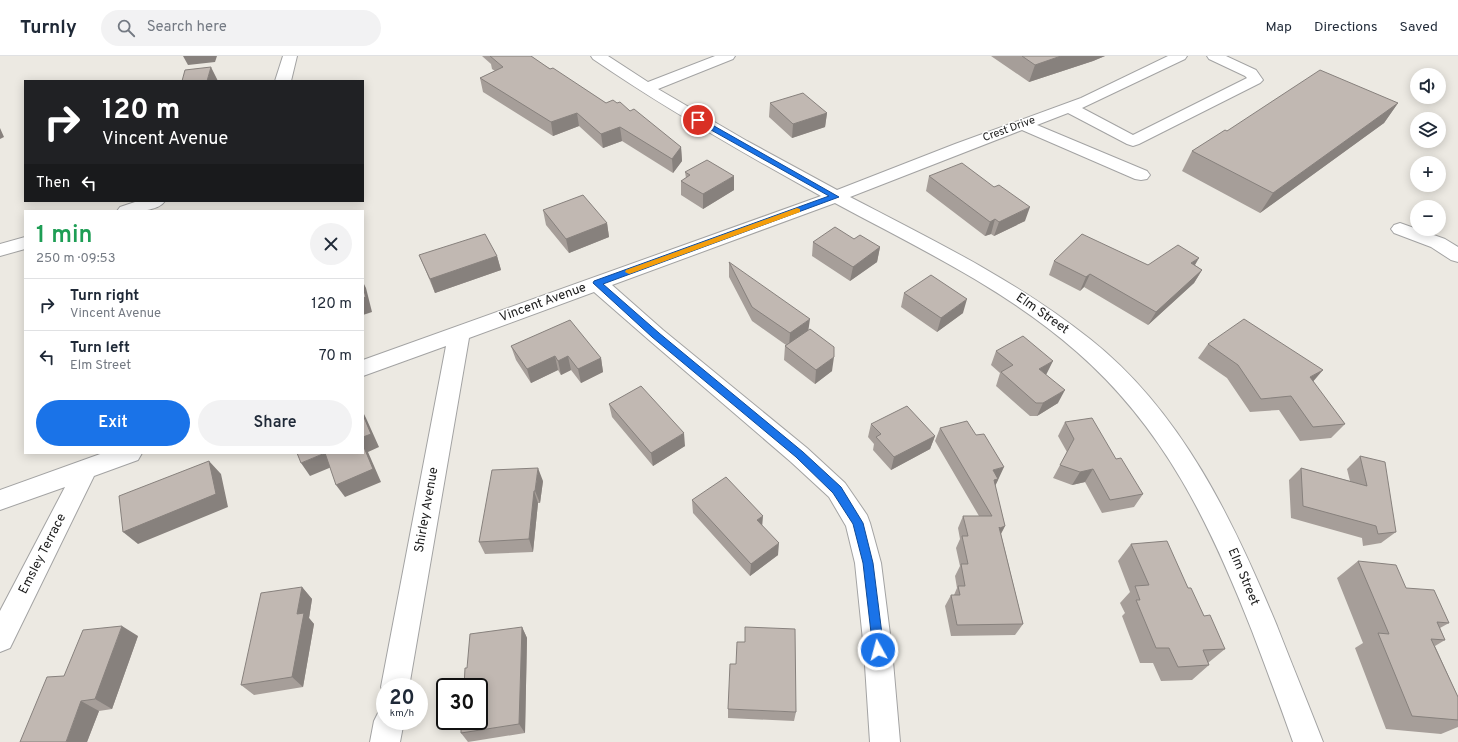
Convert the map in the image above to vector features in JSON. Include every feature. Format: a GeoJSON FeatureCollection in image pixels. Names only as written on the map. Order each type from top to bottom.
{"type":"FeatureCollection","features":[{"type":"Feature","properties":{"kind":"street"},"geometry":{"type":"LineString","coordinates":[[283,80],[290,56]]}},
{"type":"Feature","properties":{"kind":"street","name":"Elm Street"},"geometry":{"type":"LineString","coordinates":[[598,56],[646,88],[753,151],[1000,285],[1076,338],[1118,378],[1152,416],[1187,465],[1218,520],[1249,590],[1308,742]]}},
{"type":"Feature","properties":{"kind":"street"},"geometry":{"type":"LineString","coordinates":[[646,88],[728,56]]}},
{"type":"Feature","properties":{"kind":"street","name":"Crest Drive"},"geometry":{"type":"LineString","coordinates":[[836,197],[1022,124],[1086,101],[1180,56]]}},
{"type":"Feature","properties":{"kind":"street"},"geometry":{"type":"LineString","coordinates":[[1068,107],[1133,141],[1255,80],[1251,74],[1214,56]]}},
{"type":"Feature","properties":{"kind":"street"},"geometry":{"type":"LineString","coordinates":[[1022,124],[1141,175]]}},
{"type":"Feature","properties":{"kind":"street","name":"Vincent Avenue"},"geometry":{"type":"LineString","coordinates":[[364,368],[836,197]]}},
{"type":"Feature","properties":{"kind":"street"},"geometry":{"type":"LineString","coordinates":[[129,210],[153,202]]}},
{"type":"Feature","properties":{"kind":"street"},"geometry":{"type":"LineString","coordinates":[[1400,229],[1438,243],[1458,256]]}},
{"type":"Feature","properties":{"kind":"street"},"geometry":{"type":"LineString","coordinates":[[0,250],[24,243]]}},
{"type":"Feature","properties":{"kind":"street"},"geometry":{"type":"LineString","coordinates":[[597,283],[656,335],[799,455],[837,490],[858,523],[868,563],[878,650],[885,742]]}},
{"type":"Feature","properties":{"kind":"street","name":"Shirley Avenue"},"geometry":{"type":"LineString","coordinates":[[397,678],[459,334]]}},
{"type":"Feature","properties":{"kind":"street"},"geometry":{"type":"LineString","coordinates":[[0,500],[127,454]]}},
{"type":"Feature","properties":{"kind":"street","name":"Emsley Terrace"},"geometry":{"type":"LineString","coordinates":[[0,639],[86,469]]}},
{"type":"Feature","properties":{"kind":"street"},"geometry":{"type":"LineString","coordinates":[[385,742],[387,730]]}},
{"type":"Feature","properties":{"kind":"building"},"geometry":{"type":"Polygon","coordinates":[[[490,56],[531,56],[550,69],[553,68],[606,103],[613,100],[617,103],[620,102],[630,111],[634,109],[681,147],[672,159],[620,127],[601,134],[577,113],[551,122],[480,78],[503,67],[490,56]]]}},
{"type":"Feature","properties":{"kind":"building"},"geometry":{"type":"Polygon","coordinates":[[[1022,56],[1061,56],[1035,65],[1022,56]]]}},
{"type":"Feature","properties":{"kind":"building"},"geometry":{"type":"Polygon","coordinates":[[[211,67],[207,80],[182,80],[185,70],[211,67]]]}},
{"type":"Feature","properties":{"kind":"building"},"geometry":{"type":"Polygon","coordinates":[[[1320,70],[1398,103],[1273,193],[1192,151],[1225,130],[1227,131],[1320,70]]]}},
{"type":"Feature","properties":{"kind":"building"},"geometry":{"type":"Polygon","coordinates":[[[803,93],[827,113],[793,124],[770,103],[803,93]]]}},
{"type":"Feature","properties":{"kind":"building"},"geometry":{"type":"Polygon","coordinates":[[[707,160],[734,176],[703,194],[681,181],[690,175],[685,172],[707,160]]]}},
{"type":"Feature","properties":{"kind":"building"},"geometry":{"type":"Polygon","coordinates":[[[962,163],[994,187],[999,185],[1030,207],[999,222],[995,219],[990,222],[929,176],[962,163]]]}},
{"type":"Feature","properties":{"kind":"building"},"geometry":{"type":"Polygon","coordinates":[[[583,195],[607,223],[566,239],[543,210],[583,195]]]}},
{"type":"Feature","properties":{"kind":"building"},"geometry":{"type":"Polygon","coordinates":[[[835,227],[854,239],[860,235],[880,247],[853,267],[813,242],[835,227]]]}},
{"type":"Feature","properties":{"kind":"building"},"geometry":{"type":"Polygon","coordinates":[[[485,234],[497,256],[430,279],[419,255],[485,234]]]}},
{"type":"Feature","properties":{"kind":"building"},"geometry":{"type":"Polygon","coordinates":[[[1082,234],[1148,265],[1178,245],[1199,258],[1191,263],[1202,270],[1156,312],[1090,274],[1086,277],[1054,261],[1082,234]]]}},
{"type":"Feature","properties":{"kind":"building"},"geometry":{"type":"Polygon","coordinates":[[[729,262],[810,319],[790,333],[752,307],[729,262]]]}},
{"type":"Feature","properties":{"kind":"building"},"geometry":{"type":"Polygon","coordinates":[[[931,275],[967,299],[941,318],[904,293],[931,275]]]}},
{"type":"Feature","properties":{"kind":"building"},"geometry":{"type":"Polygon","coordinates":[[[1244,319],[1323,370],[1310,377],[1345,424],[1313,427],[1291,396],[1261,399],[1238,365],[1208,344],[1244,319]]]}},
{"type":"Feature","properties":{"kind":"building"},"geometry":{"type":"Polygon","coordinates":[[[570,320],[601,358],[578,369],[568,356],[558,361],[555,356],[527,369],[511,346],[570,320]]]}},
{"type":"Feature","properties":{"kind":"building"},"geometry":{"type":"Polygon","coordinates":[[[810,329],[834,347],[834,357],[816,370],[785,346],[810,329]]]}},
{"type":"Feature","properties":{"kind":"building"},"geometry":{"type":"Polygon","coordinates":[[[1023,336],[1053,361],[1039,369],[1065,390],[1043,403],[1036,403],[1001,372],[1013,365],[996,351],[1023,336]]]}},
{"type":"Feature","properties":{"kind":"building"},"geometry":{"type":"Polygon","coordinates":[[[641,386],[684,433],[651,453],[609,404],[641,386]]]}},
{"type":"Feature","properties":{"kind":"building"},"geometry":{"type":"Polygon","coordinates":[[[907,406],[935,436],[894,457],[876,437],[881,434],[871,424],[907,406]]]}},
{"type":"Feature","properties":{"kind":"building"},"geometry":{"type":"Polygon","coordinates":[[[364,417],[371,434],[364,437],[364,417]]]}},
{"type":"Feature","properties":{"kind":"building"},"geometry":{"type":"Polygon","coordinates":[[[1092,418],[1116,459],[1121,458],[1143,494],[1110,500],[1093,469],[1080,472],[1060,465],[1074,439],[1065,422],[1092,418]]]}},
{"type":"Feature","properties":{"kind":"building"},"geometry":{"type":"Polygon","coordinates":[[[967,421],[976,435],[984,434],[1004,467],[993,470],[998,479],[994,480],[1005,526],[999,527],[1023,624],[957,625],[951,595],[960,595],[958,586],[965,586],[961,564],[968,564],[962,536],[968,536],[963,516],[992,516],[940,428],[967,421]]]}},
{"type":"Feature","properties":{"kind":"building"},"geometry":{"type":"Polygon","coordinates":[[[364,447],[373,469],[336,485],[325,454],[364,454],[364,447]]]}},
{"type":"Feature","properties":{"kind":"building"},"geometry":{"type":"Polygon","coordinates":[[[297,454],[323,454],[301,463],[297,454]]]}},
{"type":"Feature","properties":{"kind":"building"},"geometry":{"type":"Polygon","coordinates":[[[1360,456],[1385,462],[1396,532],[1378,534],[1376,526],[1303,506],[1301,468],[1367,486],[1360,456]]]}},
{"type":"Feature","properties":{"kind":"building"},"geometry":{"type":"Polygon","coordinates":[[[209,461],[216,494],[123,532],[119,496],[209,461]]]}},
{"type":"Feature","properties":{"kind":"building"},"geometry":{"type":"Polygon","coordinates":[[[538,468],[529,539],[479,542],[492,470],[538,468]]]}},
{"type":"Feature","properties":{"kind":"building"},"geometry":{"type":"Polygon","coordinates":[[[726,477],[763,516],[757,520],[779,543],[751,564],[692,500],[726,477]]]}},
{"type":"Feature","properties":{"kind":"building"},"geometry":{"type":"Polygon","coordinates":[[[1167,541],[1188,588],[1191,588],[1204,616],[1210,615],[1225,649],[1203,650],[1209,665],[1178,667],[1169,648],[1156,648],[1136,600],[1140,600],[1135,586],[1149,585],[1131,544],[1167,541]]]}},
{"type":"Feature","properties":{"kind":"building"},"geometry":{"type":"Polygon","coordinates":[[[1358,561],[1396,565],[1406,588],[1434,590],[1449,623],[1437,622],[1445,640],[1431,639],[1458,697],[1458,720],[1412,716],[1378,633],[1389,634],[1358,561]]]}},
{"type":"Feature","properties":{"kind":"building"},"geometry":{"type":"Polygon","coordinates":[[[302,587],[297,614],[304,613],[292,677],[241,685],[261,593],[302,587]]]}},
{"type":"Feature","properties":{"kind":"building"},"geometry":{"type":"Polygon","coordinates":[[[122,626],[95,699],[81,701],[66,742],[20,742],[47,677],[64,676],[83,630],[122,626]]]}},
{"type":"Feature","properties":{"kind":"building"},"geometry":{"type":"Polygon","coordinates":[[[522,627],[519,724],[488,729],[488,678],[464,678],[465,668],[467,668],[470,634],[522,627]]]}},
{"type":"Feature","properties":{"kind":"building"},"geometry":{"type":"Polygon","coordinates":[[[745,627],[795,629],[796,712],[728,709],[730,664],[736,664],[737,642],[745,642],[745,627]]]}},
{"type":"Feature","properties":{"kind":"building"},"geometry":{"type":"Polygon","coordinates":[[[461,730],[480,730],[461,733],[461,730]]]}},
{"type":"Feature","properties":{"kind":"slow traffic"},"geometry":{"type":"LineString","coordinates":[[629,272],[797,210]]}},
{"type":"Feature","properties":{"kind":"route"},"geometry":{"type":"LineString","coordinates":[[698,120],[836,197],[597,283],[656,335],[799,455],[837,490],[858,523],[868,563],[878,650]]}}]}
